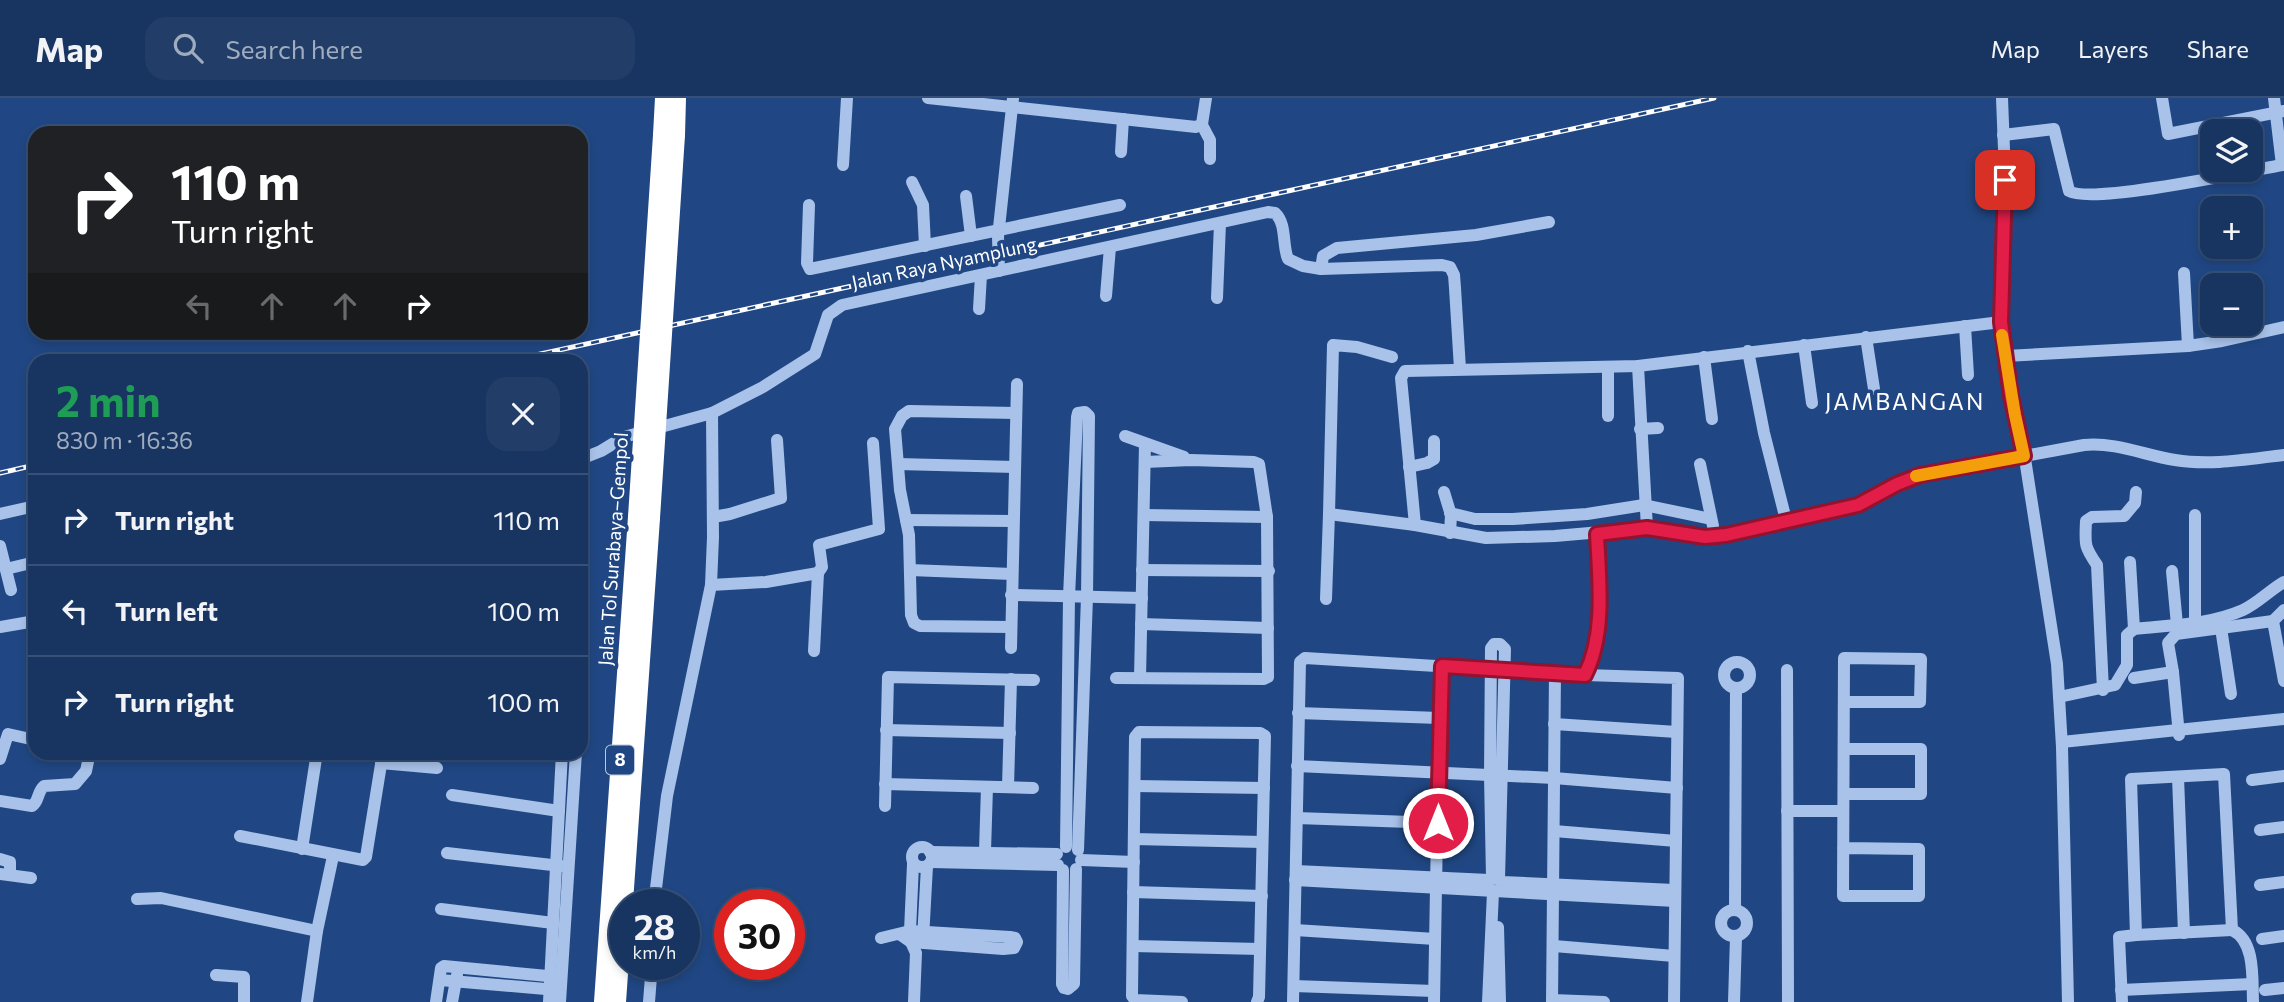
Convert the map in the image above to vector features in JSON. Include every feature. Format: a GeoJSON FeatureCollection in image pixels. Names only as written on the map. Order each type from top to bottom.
{"type":"FeatureCollection","features":[{"type":"Feature","properties":{"kind":"highway","name":"Jalan Tol Surabaya–Gempol"},"geometry":{"type":"LineString","coordinates":[[664,98],[669,135]]}},
{"type":"Feature","properties":{"kind":"highway","name":"Jalan Tol Surabaya–Gempol"},"geometry":{"type":"LineString","coordinates":[[617,1002],[669,135],[677,98]]}},
{"type":"Feature","properties":{"kind":"highway","name":"Jalan Tol Surabaya–Gempol"},"geometry":{"type":"LineString","coordinates":[[603,1002],[644,518]]}},
{"type":"Feature","properties":{"kind":"street"},"geometry":{"type":"LineString","coordinates":[[843,165],[847,98]]}},
{"type":"Feature","properties":{"kind":"street"},"geometry":{"type":"LineString","coordinates":[[928,98],[1012,103],[1123,119],[1196,127],[1202,125]]}},
{"type":"Feature","properties":{"kind":"street"},"geometry":{"type":"LineString","coordinates":[[1206,98],[1202,125],[1210,140],[1210,159]]}},
{"type":"Feature","properties":{"kind":"street"},"geometry":{"type":"LineString","coordinates":[[2002,98],[2006,201],[2001,322],[2053,631],[2062,744],[2068,1002]]}},
{"type":"Feature","properties":{"kind":"street"},"geometry":{"type":"LineString","coordinates":[[2162,98],[2168,134],[2280,112]]}},
{"type":"Feature","properties":{"kind":"street"},"geometry":{"type":"LineString","coordinates":[[2003,135],[2054,129],[2069,191],[2073,194],[2098,194],[2189,183],[2283,164],[2280,112],[2274,98]]}},
{"type":"Feature","properties":{"kind":"street"},"geometry":{"type":"LineString","coordinates":[[999,271],[999,231],[1012,103]]}},
{"type":"Feature","properties":{"kind":"street"},"geometry":{"type":"LineString","coordinates":[[1121,152],[1123,119]]}},
{"type":"Feature","properties":{"kind":"street"},"geometry":{"type":"LineString","coordinates":[[912,182],[923,205],[925,246]]}},
{"type":"Feature","properties":{"kind":"street"},"geometry":{"type":"LineString","coordinates":[[966,196],[971,236]]}},
{"type":"Feature","properties":{"kind":"street"},"geometry":{"type":"LineString","coordinates":[[809,205],[808,269],[1120,205]]}},
{"type":"Feature","properties":{"kind":"street","name":"Jalan Raya Nyamplung"},"geometry":{"type":"LineString","coordinates":[[588,455],[624,437],[712,413],[763,387],[811,358],[817,351],[828,314],[837,307],[1265,213],[1276,213],[1281,220],[1293,262],[1321,269]]}},
{"type":"Feature","properties":{"kind":"street"},"geometry":{"type":"LineString","coordinates":[[1460,369],[1454,275],[1450,267],[1442,265],[1321,269],[1326,253],[1337,248],[1476,235],[1549,222]]}},
{"type":"Feature","properties":{"kind":"street"},"geometry":{"type":"LineString","coordinates":[[1217,298],[1220,223]]}},
{"type":"Feature","properties":{"kind":"street"},"geometry":{"type":"LineString","coordinates":[[1106,296],[1110,247]]}},
{"type":"Feature","properties":{"kind":"street"},"geometry":{"type":"LineString","coordinates":[[2184,273],[2188,346]]}},
{"type":"Feature","properties":{"kind":"street"},"geometry":{"type":"LineString","coordinates":[[979,309],[981,275]]}},
{"type":"Feature","properties":{"kind":"street"},"geometry":{"type":"LineString","coordinates":[[1415,525],[1419,465],[1401,378],[1409,371],[1638,366],[2001,322]]}},
{"type":"Feature","properties":{"kind":"street"},"geometry":{"type":"LineString","coordinates":[[1965,326],[1968,375]]}},
{"type":"Feature","properties":{"kind":"street"},"geometry":{"type":"LineString","coordinates":[[2263,328],[2284,327]]}},
{"type":"Feature","properties":{"kind":"street"},"geometry":{"type":"LineString","coordinates":[[2005,356],[2188,346],[2224,336]]}},
{"type":"Feature","properties":{"kind":"street"},"geometry":{"type":"LineString","coordinates":[[1866,337],[1874,389]]}},
{"type":"Feature","properties":{"kind":"street"},"geometry":{"type":"LineString","coordinates":[[1804,345],[1812,403]]}},
{"type":"Feature","properties":{"kind":"street"},"geometry":{"type":"LineString","coordinates":[[1326,599],[1333,350],[1357,347],[1392,357]]}},
{"type":"Feature","properties":{"kind":"street"},"geometry":{"type":"LineString","coordinates":[[1748,351],[1763,433],[1784,512]]}},
{"type":"Feature","properties":{"kind":"street"},"geometry":{"type":"LineString","coordinates":[[1704,358],[1712,419]]}},
{"type":"Feature","properties":{"kind":"street"},"geometry":{"type":"LineString","coordinates":[[1638,366],[1645,515]]}},
{"type":"Feature","properties":{"kind":"street"},"geometry":{"type":"LineString","coordinates":[[1608,367],[1608,416]]}},
{"type":"Feature","properties":{"kind":"street"},"geometry":{"type":"LineString","coordinates":[[1011,648],[1017,384]]}},
{"type":"Feature","properties":{"kind":"street"},"geometry":{"type":"LineString","coordinates":[[1011,627],[916,625],[911,615],[909,535],[895,426],[906,412],[1016,413]]}},
{"type":"Feature","properties":{"kind":"street"},"geometry":{"type":"LineString","coordinates":[[1069,597],[1069,859],[1074,984],[1068,989],[1063,988],[1062,984],[1069,859],[1087,597],[1089,416],[1081,412],[1077,417],[1069,597]]}},
{"type":"Feature","properties":{"kind":"street"},"geometry":{"type":"LineString","coordinates":[[656,889],[667,796],[711,584],[712,413]]}},
{"type":"Feature","properties":{"kind":"street"},"geometry":{"type":"LineString","coordinates":[[1640,429],[1658,428]]}},
{"type":"Feature","properties":{"kind":"street"},"geometry":{"type":"LineString","coordinates":[[1125,436],[1191,460]]}},
{"type":"Feature","properties":{"kind":"street"},"geometry":{"type":"LineString","coordinates":[[713,519],[781,498],[777,440]]}},
{"type":"Feature","properties":{"kind":"street"},"geometry":{"type":"LineString","coordinates":[[1419,465],[1434,459],[1434,441]]}},
{"type":"Feature","properties":{"kind":"street"},"geometry":{"type":"LineString","coordinates":[[814,651],[818,573],[822,567],[819,547],[821,544],[879,530],[873,443]]}},
{"type":"Feature","properties":{"kind":"street"},"geometry":{"type":"LineString","coordinates":[[1450,521],[1486,527],[1554,525],[1607,512],[1645,515],[1713,527],[1784,512],[1858,505],[1920,475],[2023,447],[2100,443],[2197,463],[2220,463],[2284,455]]}},
{"type":"Feature","properties":{"kind":"street"},"geometry":{"type":"LineString","coordinates":[[1140,678],[1145,444]]}},
{"type":"Feature","properties":{"kind":"street"},"geometry":{"type":"LineString","coordinates":[[1116,678],[1268,677],[1268,517],[1261,471],[1257,463],[1191,460],[1145,462]]}},
{"type":"Feature","properties":{"kind":"street"},"geometry":{"type":"LineString","coordinates":[[898,464],[1015,467]]}},
{"type":"Feature","properties":{"kind":"street"},"geometry":{"type":"LineString","coordinates":[[1700,464],[1713,527]]}},
{"type":"Feature","properties":{"kind":"street"},"geometry":{"type":"LineString","coordinates":[[1444,492],[1450,521]]}},
{"type":"Feature","properties":{"kind":"street"},"geometry":{"type":"LineString","coordinates":[[2103,690],[2097,565],[2088,555],[2085,546],[2086,521],[2092,517],[2124,516],[2135,503],[2136,492]]}},
{"type":"Feature","properties":{"kind":"street"},"geometry":{"type":"LineString","coordinates":[[0,514],[28,508]]}},
{"type":"Feature","properties":{"kind":"street"},"geometry":{"type":"LineString","coordinates":[[1329,514],[1415,525],[1467,517],[1486,527],[1554,525],[1597,534],[1645,515],[1705,537],[1713,527]]}},
{"type":"Feature","properties":{"kind":"street"},"geometry":{"type":"LineString","coordinates":[[1143,515],[1268,517]]}},
{"type":"Feature","properties":{"kind":"street"},"geometry":{"type":"LineString","coordinates":[[2194,515],[2195,623]]}},
{"type":"Feature","properties":{"kind":"street"},"geometry":{"type":"LineString","coordinates":[[906,520],[1013,521]]}},
{"type":"Feature","properties":{"kind":"street"},"geometry":{"type":"LineString","coordinates":[[1585,675],[1594,653],[1596,637],[1599,583],[1597,534]]}},
{"type":"Feature","properties":{"kind":"street"},"geometry":{"type":"LineString","coordinates":[[0,545],[11,590]]}},
{"type":"Feature","properties":{"kind":"street"},"geometry":{"type":"LineString","coordinates":[[2130,562],[2134,629]]}},
{"type":"Feature","properties":{"kind":"street"},"geometry":{"type":"LineString","coordinates":[[6,569],[28,564]]}},
{"type":"Feature","properties":{"kind":"street"},"geometry":{"type":"LineString","coordinates":[[910,570],[1012,574]]}},
{"type":"Feature","properties":{"kind":"street"},"geometry":{"type":"LineString","coordinates":[[1142,570],[1269,570]]}},
{"type":"Feature","properties":{"kind":"street"},"geometry":{"type":"LineString","coordinates":[[2172,571],[2177,625]]}},
{"type":"Feature","properties":{"kind":"street"},"geometry":{"type":"LineString","coordinates":[[711,584],[766,582],[818,573]]}},
{"type":"Feature","properties":{"kind":"street"},"geometry":{"type":"LineString","coordinates":[[2059,697],[2103,690],[2115,685],[2123,675],[2128,658],[2127,635],[2134,629],[2195,623],[2242,610],[2284,582]]}},
{"type":"Feature","properties":{"kind":"street"},"geometry":{"type":"LineString","coordinates":[[1012,595],[1142,598]]}},
{"type":"Feature","properties":{"kind":"street"},"geometry":{"type":"LineString","coordinates":[[2181,732],[2168,643],[2170,638],[2176,634],[2273,621],[2284,610]]}},
{"type":"Feature","properties":{"kind":"street"},"geometry":{"type":"LineString","coordinates":[[2273,621],[2283,673]]}},
{"type":"Feature","properties":{"kind":"street"},"geometry":{"type":"LineString","coordinates":[[0,627],[28,622]]}},
{"type":"Feature","properties":{"kind":"street"},"geometry":{"type":"LineString","coordinates":[[1141,624],[1268,628]]}},
{"type":"Feature","properties":{"kind":"street"},"geometry":{"type":"LineString","coordinates":[[2221,628],[2231,694]]}},
{"type":"Feature","properties":{"kind":"street"},"geometry":{"type":"LineString","coordinates":[[1293,1002],[1298,713],[1300,662],[1304,658],[1678,678],[1674,1002]]}},
{"type":"Feature","properties":{"kind":"street"},"geometry":{"type":"LineString","coordinates":[[1843,848],[1919,849],[1919,896],[1843,896],[1843,848],[1843,811],[1844,794],[1844,702],[1844,659],[1921,659],[1920,702],[1844,702]]}},
{"type":"Feature","properties":{"kind":"street"},"geometry":{"type":"LineString","coordinates":[[1294,986],[1434,996],[1442,666]]}},
{"type":"Feature","properties":{"kind":"street"},"geometry":{"type":"LineString","coordinates":[[1494,998],[1498,668]]}},
{"type":"Feature","properties":{"kind":"street"},"geometry":{"type":"LineString","coordinates":[[1787,670],[1788,1002]]}},
{"type":"Feature","properties":{"kind":"street"},"geometry":{"type":"LineString","coordinates":[[2134,678],[2174,672]]}},
{"type":"Feature","properties":{"kind":"street"},"geometry":{"type":"LineString","coordinates":[[1555,673],[1552,1001],[1604,1002]]}},
{"type":"Feature","properties":{"kind":"street"},"geometry":{"type":"LineString","coordinates":[[885,806],[888,677],[1034,680]]}},
{"type":"Feature","properties":{"kind":"street"},"geometry":{"type":"LineString","coordinates":[[1009,787],[1012,680]]}},
{"type":"Feature","properties":{"kind":"street"},"geometry":{"type":"LineString","coordinates":[[1734,1002],[1736,937],[1724,933],[1721,927],[1723,915],[1735,910],[1737,689]]}},
{"type":"Feature","properties":{"kind":"street"},"geometry":{"type":"LineString","coordinates":[[1298,713],[1439,718]]}},
{"type":"Feature","properties":{"kind":"street"},"geometry":{"type":"LineString","coordinates":[[2062,744],[2284,719]]}},
{"type":"Feature","properties":{"kind":"street"},"geometry":{"type":"LineString","coordinates":[[1554,724],[1677,732]]}},
{"type":"Feature","properties":{"kind":"street"},"geometry":{"type":"LineString","coordinates":[[886,730],[1010,733]]}},
{"type":"Feature","properties":{"kind":"street"},"geometry":{"type":"LineString","coordinates":[[1182,1002],[1134,999],[1135,737],[1139,732],[1264,735],[1259,997],[1256,1002]]}},
{"type":"Feature","properties":{"kind":"street"},"geometry":{"type":"LineString","coordinates":[[0,759],[8,734],[28,738]]}},
{"type":"Feature","properties":{"kind":"street"},"geometry":{"type":"LineString","coordinates":[[1844,749],[1921,749],[1921,794],[1844,794]]}},
{"type":"Feature","properties":{"kind":"street"},"geometry":{"type":"LineString","coordinates":[[0,802],[32,806],[44,786],[75,784],[86,771],[88,760]]}},
{"type":"Feature","properties":{"kind":"street"},"geometry":{"type":"LineString","coordinates":[[302,849],[316,760]]}},
{"type":"Feature","properties":{"kind":"street"},"geometry":{"type":"LineString","coordinates":[[240,836],[359,861],[366,857],[382,760]]}},
{"type":"Feature","properties":{"kind":"street"},"geometry":{"type":"LineString","coordinates":[[393,760],[438,768]]}},
{"type":"Feature","properties":{"kind":"street"},"geometry":{"type":"LineString","coordinates":[[555,989],[562,866],[559,811],[562,760]]}},
{"type":"Feature","properties":{"kind":"street"},"geometry":{"type":"LineString","coordinates":[[555,989],[553,923],[575,760]]}},
{"type":"Feature","properties":{"kind":"street"},"geometry":{"type":"LineString","coordinates":[[1297,766],[1555,778],[1677,788]]}},
{"type":"Feature","properties":{"kind":"street"},"geometry":{"type":"LineString","coordinates":[[2136,936],[2131,779],[2224,774],[2232,930]]}},
{"type":"Feature","properties":{"kind":"street"},"geometry":{"type":"LineString","coordinates":[[2252,780],[2284,776]]}},
{"type":"Feature","properties":{"kind":"street"},"geometry":{"type":"LineString","coordinates":[[2178,777],[2184,933]]}},
{"type":"Feature","properties":{"kind":"street"},"geometry":{"type":"LineString","coordinates":[[885,784],[1034,788]]}},
{"type":"Feature","properties":{"kind":"street"},"geometry":{"type":"LineString","coordinates":[[1135,786],[1264,788]]}},
{"type":"Feature","properties":{"kind":"street"},"geometry":{"type":"LineString","coordinates":[[985,851],[987,787]]}},
{"type":"Feature","properties":{"kind":"street"},"geometry":{"type":"LineString","coordinates":[[452,795],[559,811]]}},
{"type":"Feature","properties":{"kind":"street"},"geometry":{"type":"LineString","coordinates":[[1787,811],[1843,811]]}},
{"type":"Feature","properties":{"kind":"street"},"geometry":{"type":"LineString","coordinates":[[1297,818],[1438,823]]}},
{"type":"Feature","properties":{"kind":"street"},"geometry":{"type":"LineString","coordinates":[[2260,830],[2284,827]]}},
{"type":"Feature","properties":{"kind":"street"},"geometry":{"type":"LineString","coordinates":[[1554,831],[1676,841]]}},
{"type":"Feature","properties":{"kind":"street"},"geometry":{"type":"LineString","coordinates":[[1135,839],[1262,842]]}},
{"type":"Feature","properties":{"kind":"street"},"geometry":{"type":"LineString","coordinates":[[914,939],[929,860],[927,848],[916,848],[911,855],[914,1002]]}},
{"type":"Feature","properties":{"kind":"street"},"geometry":{"type":"LineString","coordinates":[[913,864],[922,868],[929,860],[985,851],[1134,862]]}},
{"type":"Feature","properties":{"kind":"street"},"geometry":{"type":"LineString","coordinates":[[447,853],[562,866]]}},
{"type":"Feature","properties":{"kind":"street"},"geometry":{"type":"LineString","coordinates":[[307,1002],[317,931],[333,856]]}},
{"type":"Feature","properties":{"kind":"street"},"geometry":{"type":"LineString","coordinates":[[0,859],[10,862],[5,874],[31,878]]}},
{"type":"Feature","properties":{"kind":"street"},"geometry":{"type":"LineString","coordinates":[[929,860],[1069,859]]}},
{"type":"Feature","properties":{"kind":"street"},"geometry":{"type":"LineString","coordinates":[[1295,875],[1674,895]]}},
{"type":"Feature","properties":{"kind":"street"},"geometry":{"type":"LineString","coordinates":[[2260,885],[2284,882]]}},
{"type":"Feature","properties":{"kind":"street"},"geometry":{"type":"LineString","coordinates":[[1133,891],[1262,896]]}},
{"type":"Feature","properties":{"kind":"street"},"geometry":{"type":"LineString","coordinates":[[137,899],[161,898],[317,931]]}},
{"type":"Feature","properties":{"kind":"street"},"geometry":{"type":"LineString","coordinates":[[441,909],[553,923]]}},
{"type":"Feature","properties":{"kind":"street"},"geometry":{"type":"LineString","coordinates":[[1295,930],[1435,939]]}},
{"type":"Feature","properties":{"kind":"street"},"geometry":{"type":"LineString","coordinates":[[2252,984],[2122,996],[2119,937],[2232,930],[2239,933],[2249,949],[2252,984],[2253,1002]]}},
{"type":"Feature","properties":{"kind":"street"},"geometry":{"type":"LineString","coordinates":[[2262,939],[2284,936]]}},
{"type":"Feature","properties":{"kind":"street"},"geometry":{"type":"LineString","coordinates":[[881,938],[1010,937],[1017,942],[1014,948],[1003,950],[914,939]]}},
{"type":"Feature","properties":{"kind":"street"},"geometry":{"type":"LineString","coordinates":[[1133,946],[1260,949]]}},
{"type":"Feature","properties":{"kind":"street"},"geometry":{"type":"LineString","coordinates":[[1554,946],[1674,956]]}},
{"type":"Feature","properties":{"kind":"street"},"geometry":{"type":"LineString","coordinates":[[436,1002],[442,967],[458,967],[555,989]]}},
{"type":"Feature","properties":{"kind":"street"},"geometry":{"type":"LineString","coordinates":[[452,1002],[458,967]]}},
{"type":"Feature","properties":{"kind":"street"},"geometry":{"type":"LineString","coordinates":[[216,975],[245,978],[244,1002]]}},
{"type":"Feature","properties":{"kind":"street"},"geometry":{"type":"LineString","coordinates":[[440,979],[555,989]]}},
{"type":"Feature","properties":{"kind":"street"},"geometry":{"type":"LineString","coordinates":[[649,1002],[651,980]]}},
{"type":"Feature","properties":{"kind":"street"},"geometry":{"type":"LineString","coordinates":[[2265,990],[2284,988]]}},
{"type":"Feature","properties":{"kind":"railway"},"geometry":{"type":"LineString","coordinates":[[541,354],[1714,98]]}},
{"type":"Feature","properties":{"kind":"railway"},"geometry":{"type":"LineString","coordinates":[[0,473],[28,467]]}},
{"type":"Feature","properties":{"kind":"slow traffic"},"geometry":{"type":"LineString","coordinates":[[1916,476],[2024,456],[2002,335]]}},
{"type":"Feature","properties":{"kind":"district","name":"JAMBANGAN"},"geometry":{"type":"Point","coordinates":[1905,402]}},
{"type":"Feature","properties":{"kind":"route"},"geometry":{"type":"LineString","coordinates":[[1438,823],[1442,666],[1585,675],[1592,661],[1596,637],[1599,593],[1597,534],[1647,528],[1705,537],[1726,535],[1858,505],[1920,475],[2024,456],[2011,396],[2001,322],[2005,180]]}}]}
